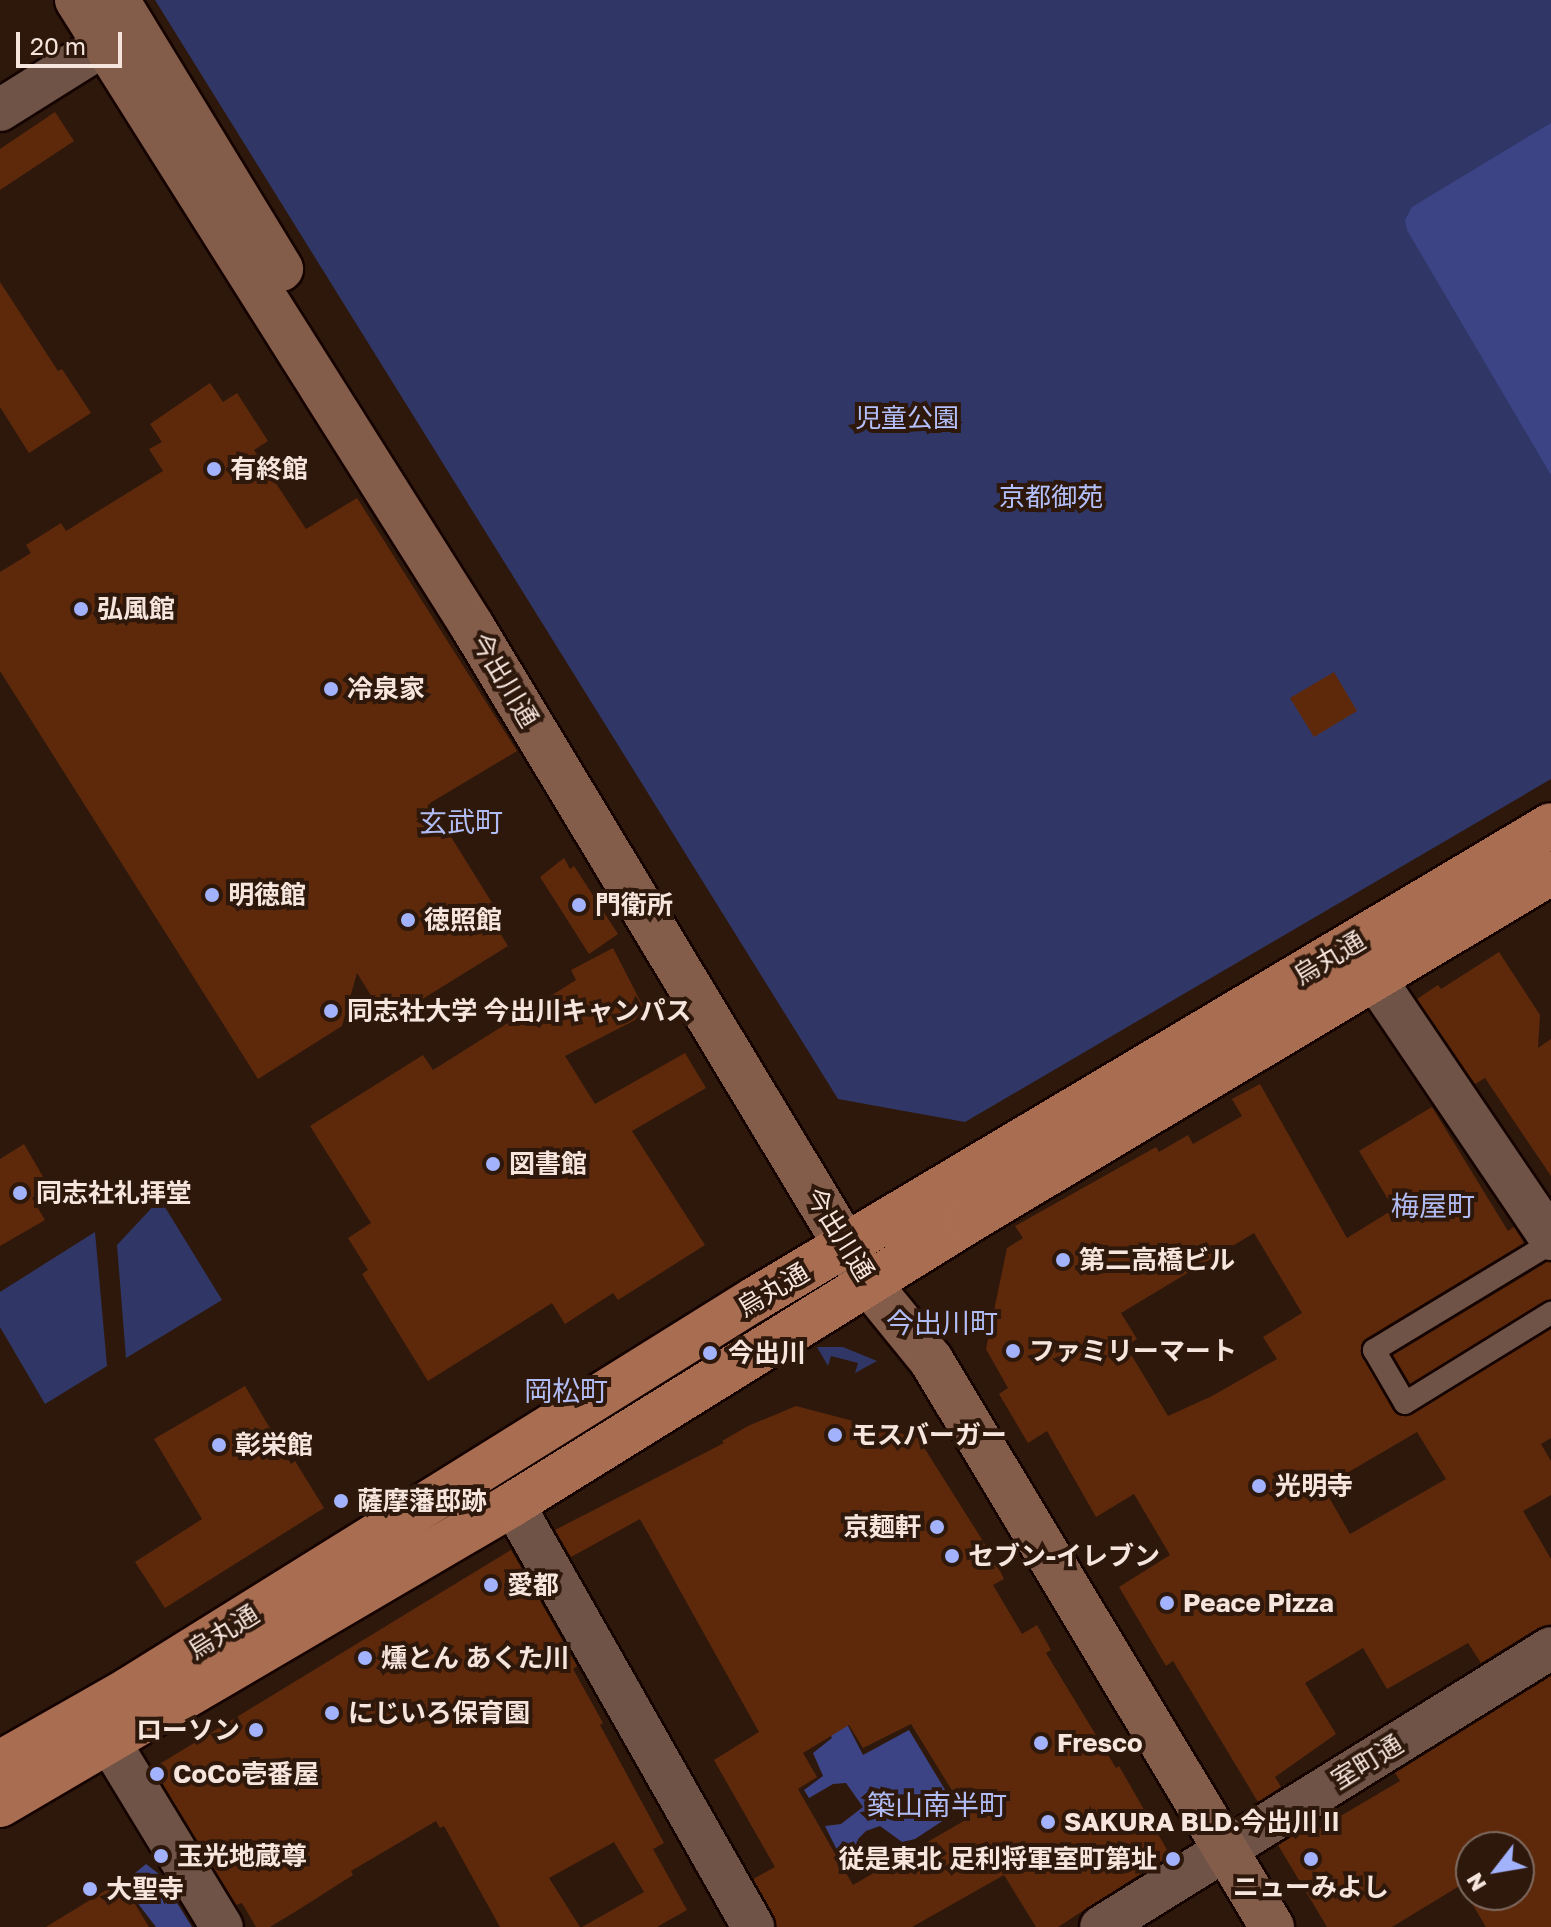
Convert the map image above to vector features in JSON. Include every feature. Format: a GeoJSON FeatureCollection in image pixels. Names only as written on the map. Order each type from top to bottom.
{"type":"FeatureCollection","features":[{"type":"Feature","properties":{"kind":"highway","name":"烏丸通"},"geometry":{"type":"LineString","coordinates":[[0,1763],[128,1690],[858,1239],[1551,825]]}},
{"type":"Feature","properties":{"kind":"highway","name":"烏丸通"},"geometry":{"type":"LineString","coordinates":[[0,1805],[513,1504],[881,1276],[1551,873]]}},
{"type":"Feature","properties":{"kind":"main road","name":"今出川通"},"geometry":{"type":"LineString","coordinates":[[77,0],[119,24],[881,1276],[1272,1927]]}},
{"type":"Feature","properties":{"kind":"street"},"geometry":{"type":"LineString","coordinates":[[0,110],[119,24]]}},
{"type":"Feature","properties":{"kind":"street"},"geometry":{"type":"LineString","coordinates":[[1375,979],[1551,1241]]}},
{"type":"Feature","properties":{"kind":"street"},"geometry":{"type":"LineString","coordinates":[[513,1504],[753,1927]]}},
{"type":"Feature","properties":{"kind":"street","name":"室町通"},"geometry":{"type":"LineString","coordinates":[[1101,1927],[1551,1648]]}},
{"type":"Feature","properties":{"kind":"street"},"geometry":{"type":"LineString","coordinates":[[110,1743],[222,1927]]}},
{"type":"Feature","properties":{"kind":"lane"},"geometry":{"type":"LineString","coordinates":[[1551,1241],[1374,1350],[1405,1403],[1551,1313]]}},
{"type":"Feature","properties":{"kind":"green space","name":"京都御苑"},"geometry":{"type":"Polygon","coordinates":[[[155,0],[1551,0],[1551,779],[965,1122],[838,1099],[155,0]]]}},
{"type":"Feature","properties":{"kind":"green space"},"geometry":{"type":"Polygon","coordinates":[[[160,1199],[222,1300],[126,1358],[117,1245],[160,1199]]]}},
{"type":"Feature","properties":{"kind":"green space"},"geometry":{"type":"Polygon","coordinates":[[[95,1232],[107,1366],[45,1404],[0,1327],[0,1292],[95,1232]]]}},
{"type":"Feature","properties":{"kind":"green space"},"geometry":{"type":"Polygon","coordinates":[[[817,1347],[843,1347],[877,1361],[855,1373],[858,1363],[831,1356],[828,1366],[817,1347]]]}},
{"type":"Feature","properties":{"kind":"shaded area"},"geometry":{"type":"Polygon","coordinates":[[[1551,123],[1551,475],[1407,230],[1405,220],[1412,207],[1551,123]]]}},
{"type":"Feature","properties":{"kind":"shaded area"},"geometry":{"type":"Polygon","coordinates":[[[815,1705],[847,1724],[863,1755],[909,1730],[953,1803],[944,1820],[915,1839],[902,1842],[880,1826],[866,1831],[858,1839],[855,1865],[848,1869],[838,1860],[838,1852],[825,1826],[841,1824],[863,1807],[846,1783],[833,1784],[809,1798],[804,1790],[823,1776],[813,1753],[832,1738],[815,1705]]]}},
{"type":"Feature","properties":{"kind":"shaded area"},"geometry":{"type":"Polygon","coordinates":[[[146,1864],[159,1874],[192,1927],[156,1927],[136,1901],[130,1891],[130,1877],[146,1864]]]}},
{"type":"Feature","properties":{"kind":"building"},"geometry":{"type":"Polygon","coordinates":[[[55,112],[74,141],[0,190],[0,149],[55,112]]]}},
{"type":"Feature","properties":{"kind":"building"},"geometry":{"type":"Polygon","coordinates":[[[0,282],[58,371],[62,369],[91,413],[29,453],[0,407],[0,282]]]}},
{"type":"Feature","properties":{"kind":"building"},"geometry":{"type":"Polygon","coordinates":[[[210,383],[223,402],[237,393],[268,441],[254,450],[306,529],[357,498],[517,751],[430,803],[494,906],[486,910],[508,946],[387,1021],[357,973],[342,1026],[258,1079],[0,671],[0,572],[31,553],[26,545],[61,523],[66,531],[163,471],[149,449],[162,442],[150,424],[210,383]]]}},
{"type":"Feature","properties":{"kind":"building"},"geometry":{"type":"Polygon","coordinates":[[[1334,672],[1357,711],[1314,737],[1290,698],[1334,672]]]}},
{"type":"Feature","properties":{"kind":"building","name":"門衛所"},"geometry":{"type":"Polygon","coordinates":[[[564,858],[570,869],[574,866],[618,934],[589,954],[540,877],[564,858]]]}},
{"type":"Feature","properties":{"kind":"building","name":"図書館"},"geometry":{"type":"Polygon","coordinates":[[[613,948],[647,1014],[565,1056],[595,1104],[685,1053],[706,1088],[632,1131],[705,1245],[618,1300],[613,1293],[565,1324],[552,1303],[428,1381],[362,1274],[368,1270],[348,1238],[371,1223],[310,1126],[423,1055],[433,1070],[576,980],[571,970],[613,948]]]}},
{"type":"Feature","properties":{"kind":"building"},"geometry":{"type":"Polygon","coordinates":[[[1499,952],[1540,1015],[1538,1048],[1551,1039],[1551,1176],[1485,1078],[1475,1084],[1417,999],[1438,985],[1441,989],[1499,952]]]}},
{"type":"Feature","properties":{"kind":"building"},"geometry":{"type":"Polygon","coordinates":[[[1260,1084],[1347,1238],[1394,1209],[1359,1151],[1432,1107],[1508,1231],[1514,1227],[1524,1243],[1367,1338],[1360,1351],[1393,1410],[1406,1417],[1551,1329],[1551,1438],[1541,1444],[1551,1461],[1551,1495],[1523,1511],[1551,1559],[1551,1624],[1538,1628],[1481,1663],[1468,1643],[1387,1689],[1363,1648],[1305,1683],[1336,1734],[1275,1777],[1281,1787],[1258,1802],[1173,1661],[1166,1666],[1119,1587],[1170,1555],[1134,1494],[1096,1517],[1047,1431],[1028,1443],[999,1394],[1008,1388],[986,1349],[1007,1248],[1023,1238],[1015,1226],[1156,1147],[1159,1152],[1188,1135],[1193,1144],[1242,1116],[1232,1099],[1260,1084]],[[1254,1233],[1121,1313],[1137,1339],[1126,1346],[1168,1416],[1212,1396],[1277,1359],[1263,1337],[1302,1313],[1254,1233]],[[1417,1432],[1323,1487],[1350,1534],[1446,1479],[1417,1432]]]}},
{"type":"Feature","properties":{"kind":"building","name":"同志社礼拝堂"},"geometry":{"type":"Polygon","coordinates":[[[24,1144],[49,1187],[32,1198],[45,1220],[0,1246],[0,1159],[24,1144]]]}},
{"type":"Feature","properties":{"kind":"building"},"geometry":{"type":"Polygon","coordinates":[[[1547,1262],[1551,1263],[1551,1299],[1410,1384],[1393,1355],[1547,1262]]]}},
{"type":"Feature","properties":{"kind":"building"},"geometry":{"type":"Polygon","coordinates":[[[245,1386],[291,1464],[295,1461],[324,1508],[165,1608],[135,1562],[202,1519],[154,1439],[245,1386]]]}},
{"type":"Feature","properties":{"kind":"building"},"geometry":{"type":"Polygon","coordinates":[[[796,1406],[918,1438],[993,1557],[1004,1579],[993,1585],[1022,1634],[1037,1625],[1051,1650],[1046,1653],[1116,1768],[1119,1766],[1170,1855],[1058,1927],[1036,1927],[1004,1875],[912,1927],[777,1927],[753,1879],[775,1867],[714,1760],[759,1732],[640,1519],[571,1557],[555,1530],[724,1443],[722,1441],[748,1426],[796,1406]],[[911,1724],[863,1748],[849,1725],[803,1753],[817,1777],[798,1789],[853,1885],[969,1818],[911,1724]]]}},
{"type":"Feature","properties":{"kind":"building"},"geometry":{"type":"Polygon","coordinates":[[[511,1550],[577,1666],[573,1669],[603,1723],[600,1725],[664,1843],[653,1849],[687,1910],[657,1927],[582,1927],[644,1892],[614,1842],[549,1878],[580,1927],[500,1927],[444,1826],[440,1828],[436,1821],[351,1871],[353,1875],[270,1927],[256,1927],[242,1903],[236,1905],[153,1768],[511,1550]]]}},
{"type":"Feature","properties":{"kind":"building"},"geometry":{"type":"Polygon","coordinates":[[[1551,1676],[1551,1927],[1486,1927],[1476,1911],[1535,1911],[1535,1831],[1455,1831],[1455,1889],[1392,1927],[1327,1927],[1278,1845],[1306,1828],[1310,1834],[1400,1781],[1395,1773],[1551,1676]]]}},
{"type":"Feature","properties":{"kind":"building"},"geometry":{"type":"Polygon","coordinates":[[[121,1881],[149,1927],[46,1927],[121,1881]]]}},
{"type":"Feature","properties":{"kind":"place","name":"有終館"},"geometry":{"type":"Point","coordinates":[214,469]}},
{"type":"Feature","properties":{"kind":"place","name":"弘風館"},"geometry":{"type":"Point","coordinates":[81,609]}},
{"type":"Feature","properties":{"kind":"place","name":"冷泉家"},"geometry":{"type":"Point","coordinates":[331,689]}},
{"type":"Feature","properties":{"kind":"place","name":"明徳館"},"geometry":{"type":"Point","coordinates":[212,895]}},
{"type":"Feature","properties":{"kind":"place","name":"門衛所"},"geometry":{"type":"Point","coordinates":[579,905]}},
{"type":"Feature","properties":{"kind":"place","name":"徳照館"},"geometry":{"type":"Point","coordinates":[408,920]}},
{"type":"Feature","properties":{"kind":"place","name":"同志社大学 今出川キャンパス"},"geometry":{"type":"Point","coordinates":[331,1011]}},
{"type":"Feature","properties":{"kind":"place","name":"図書館"},"geometry":{"type":"Point","coordinates":[493,1164]}},
{"type":"Feature","properties":{"kind":"place","name":"同志社礼拝堂"},"geometry":{"type":"Point","coordinates":[20,1193]}},
{"type":"Feature","properties":{"kind":"place","name":"第二高橋ビル"},"geometry":{"type":"Point","coordinates":[1063,1260]}},
{"type":"Feature","properties":{"kind":"place","name":"ファミリーマート"},"geometry":{"type":"Point","coordinates":[1013,1351]}},
{"type":"Feature","properties":{"kind":"place","name":"今出川"},"geometry":{"type":"Point","coordinates":[710,1353]}},
{"type":"Feature","properties":{"kind":"place","name":"モスバーガー"},"geometry":{"type":"Point","coordinates":[835,1435]}},
{"type":"Feature","properties":{"kind":"place","name":"彰栄館"},"geometry":{"type":"Point","coordinates":[219,1445]}},
{"type":"Feature","properties":{"kind":"place","name":"光明寺"},"geometry":{"type":"Point","coordinates":[1259,1486]}},
{"type":"Feature","properties":{"kind":"place","name":"薩摩藩邸跡"},"geometry":{"type":"Point","coordinates":[341,1501]}},
{"type":"Feature","properties":{"kind":"place","name":"京麺軒"},"geometry":{"type":"Point","coordinates":[937,1527]}},
{"type":"Feature","properties":{"kind":"place","name":"セブン-イレブン"},"geometry":{"type":"Point","coordinates":[952,1556]}},
{"type":"Feature","properties":{"kind":"place","name":"愛都"},"geometry":{"type":"Point","coordinates":[491,1585]}},
{"type":"Feature","properties":{"kind":"place","name":"Peace Pizza"},"geometry":{"type":"Point","coordinates":[1167,1603]}},
{"type":"Feature","properties":{"kind":"place","name":"燻とん あくた川"},"geometry":{"type":"Point","coordinates":[365,1658]}},
{"type":"Feature","properties":{"kind":"place","name":"にじいろ保育園"},"geometry":{"type":"Point","coordinates":[332,1713]}},
{"type":"Feature","properties":{"kind":"place","name":"ローソン"},"geometry":{"type":"Point","coordinates":[256,1730]}},
{"type":"Feature","properties":{"kind":"place","name":"Fresco"},"geometry":{"type":"Point","coordinates":[1041,1743]}},
{"type":"Feature","properties":{"kind":"place","name":"CoCo壱番屋"},"geometry":{"type":"Point","coordinates":[157,1774]}},
{"type":"Feature","properties":{"kind":"place","name":"SAKURA BLD.今出川Ⅱ"},"geometry":{"type":"Point","coordinates":[1048,1822]}},
{"type":"Feature","properties":{"kind":"place","name":"玉光地蔵尊"},"geometry":{"type":"Point","coordinates":[161,1856]}},
{"type":"Feature","properties":{"kind":"place","name":"従是東北 足利将軍室町第址"},"geometry":{"type":"Point","coordinates":[1173,1859]}},
{"type":"Feature","properties":{"kind":"place","name":"ニューみよし"},"geometry":{"type":"Point","coordinates":[1311,1859]}},
{"type":"Feature","properties":{"kind":"place","name":"大聖寺"},"geometry":{"type":"Point","coordinates":[90,1889]}},
{"type":"Feature","properties":{"kind":"district","name":"玄武町"},"geometry":{"type":"Point","coordinates":[461,822]}},
{"type":"Feature","properties":{"kind":"district","name":"梅屋町"},"geometry":{"type":"Point","coordinates":[1433,1206]}},
{"type":"Feature","properties":{"kind":"district","name":"今出川町"},"geometry":{"type":"Point","coordinates":[942,1323]}},
{"type":"Feature","properties":{"kind":"district","name":"岡松町"},"geometry":{"type":"Point","coordinates":[566,1391]}},
{"type":"Feature","properties":{"kind":"district","name":"築山南半町"},"geometry":{"type":"Point","coordinates":[937,1805]}},
{"type":"Feature","properties":{"kind":"park label","name":"児童公園"},"geometry":{"type":"Point","coordinates":[907,418]}}]}
